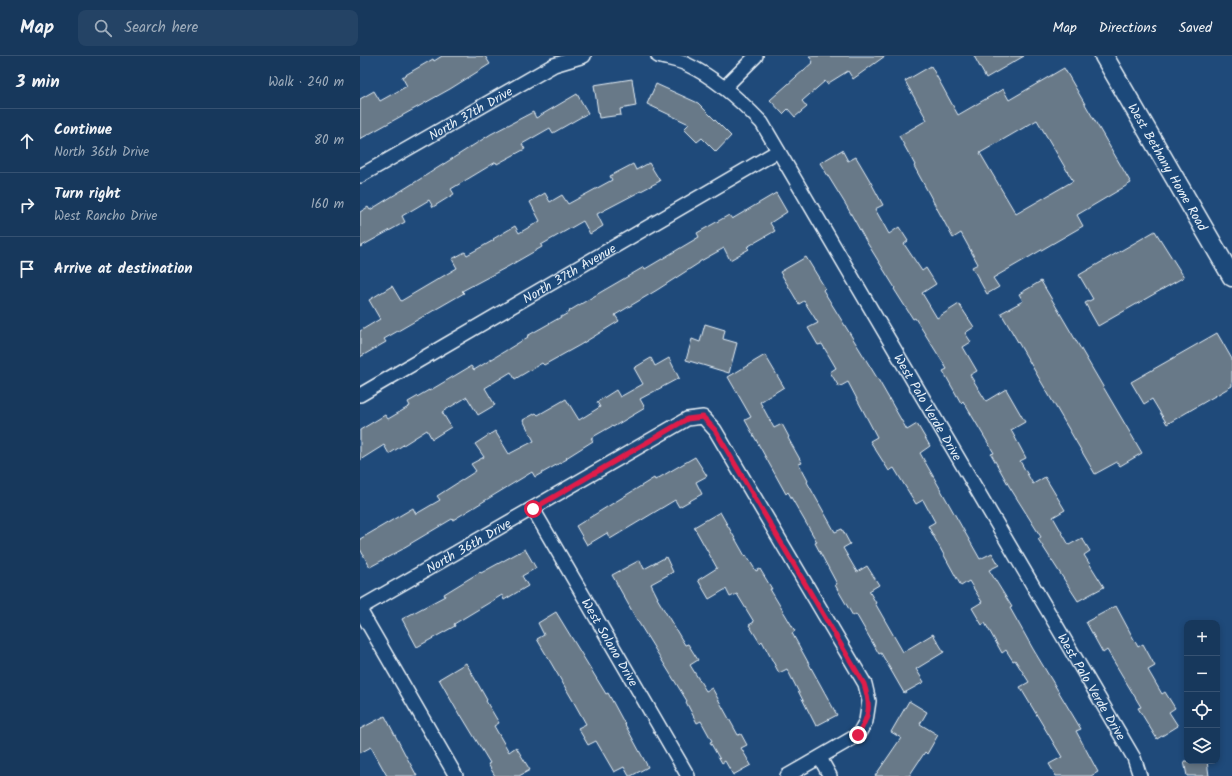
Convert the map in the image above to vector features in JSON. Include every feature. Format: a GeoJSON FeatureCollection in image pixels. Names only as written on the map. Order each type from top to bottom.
{"type":"FeatureCollection","features":[{"type":"Feature","properties":{"kind":"main road","name":"West Bethany Home Road"},"geometry":{"type":"LineString","coordinates":[[1104,56],[1232,277]]}},
{"type":"Feature","properties":{"kind":"street","name":"North 37th Drive"},"geometry":{"type":"LineString","coordinates":[[360,176],[554,65],[584,56]]}},
{"type":"Feature","properties":{"kind":"street"},"geometry":{"type":"LineString","coordinates":[[658,56],[687,64],[707,75],[724,88],[756,56]]}},
{"type":"Feature","properties":{"kind":"street","name":"West Palo Verde Drive"},"geometry":{"type":"LineString","coordinates":[[724,88],[746,106],[762,123],[1134,758],[1140,776]]}},
{"type":"Feature","properties":{"kind":"street","name":"North 37th Avenue"},"geometry":{"type":"LineString","coordinates":[[360,395],[778,150]]}},
{"type":"Feature","properties":{"kind":"street","name":"North 36th Drive"},"geometry":{"type":"LineString","coordinates":[[360,609],[687,419],[703,417],[715,430],[864,684],[869,701],[866,721],[858,735],[820,758]]}},
{"type":"Feature","properties":{"kind":"street","name":"West Solano Drive"},"geometry":{"type":"LineString","coordinates":[[533,509],[688,776]]}},
{"type":"Feature","properties":{"kind":"street"},"geometry":{"type":"LineString","coordinates":[[360,609],[456,776]]}},
{"type":"Feature","properties":{"kind":"street"},"geometry":{"type":"LineString","coordinates":[[787,776],[820,758],[830,776]]}},
{"type":"Feature","properties":{"kind":"building"},"geometry":{"type":"Polygon","coordinates":[[[442,56],[485,56],[490,64],[450,89],[360,139],[360,99],[374,91],[380,101],[407,86],[402,77],[433,59],[434,61],[442,56]]]}},
{"type":"Feature","properties":{"kind":"building"},"geometry":{"type":"Polygon","coordinates":[[[809,56],[885,56],[853,79],[848,71],[827,84],[825,81],[802,101],[807,107],[795,117],[788,109],[783,114],[770,100],[813,62],[809,56]]]}},
{"type":"Feature","properties":{"kind":"building"},"geometry":{"type":"Polygon","coordinates":[[[974,56],[1024,56],[986,78],[974,56]]]}},
{"type":"Feature","properties":{"kind":"building"},"geometry":{"type":"Polygon","coordinates":[[[931,66],[958,115],[1003,89],[1009,100],[1064,68],[1131,183],[1077,215],[1083,226],[993,278],[999,287],[987,294],[972,267],[978,264],[961,233],[953,238],[899,136],[927,120],[905,81],[931,66]],[[1037,120],[980,153],[1016,214],[1073,181],[1037,120]]]}},
{"type":"Feature","properties":{"kind":"building"},"geometry":{"type":"Polygon","coordinates":[[[632,79],[636,106],[620,109],[621,115],[599,118],[594,85],[632,79]]]}},
{"type":"Feature","properties":{"kind":"building"},"geometry":{"type":"Polygon","coordinates":[[[656,84],[698,103],[731,136],[716,152],[702,138],[697,142],[684,129],[689,124],[647,104],[656,84]]]}},
{"type":"Feature","properties":{"kind":"building"},"geometry":{"type":"Polygon","coordinates":[[[577,94],[588,113],[553,133],[550,128],[522,144],[525,149],[497,164],[496,162],[451,189],[454,194],[433,207],[429,200],[402,216],[405,222],[360,247],[360,212],[368,207],[370,210],[491,134],[533,112],[536,118],[577,94]]]}},
{"type":"Feature","properties":{"kind":"building"},"geometry":{"type":"Polygon","coordinates":[[[842,150],[848,161],[856,157],[869,179],[883,205],[875,209],[889,234],[899,227],[908,241],[904,244],[922,271],[926,268],[936,284],[922,293],[937,318],[959,304],[974,327],[965,333],[971,342],[963,347],[977,371],[970,375],[986,401],[1006,389],[1025,422],[1011,430],[1026,458],[1020,461],[1033,484],[1045,477],[1065,510],[1053,517],[1069,545],[1082,538],[1090,551],[1084,555],[1104,587],[1078,601],[1038,539],[1041,537],[991,454],[994,453],[963,401],[961,403],[943,371],[947,369],[915,318],[913,319],[894,289],[895,288],[820,163],[842,150]]]}},
{"type":"Feature","properties":{"kind":"building"},"geometry":{"type":"Polygon","coordinates":[[[649,163],[660,181],[597,214],[603,226],[590,234],[583,221],[541,245],[542,247],[462,291],[464,293],[384,339],[386,342],[360,357],[360,331],[380,319],[369,300],[392,286],[401,301],[457,268],[452,259],[465,252],[467,255],[515,226],[519,233],[540,221],[530,202],[545,193],[550,202],[562,195],[568,204],[612,180],[610,176],[633,164],[636,170],[649,163]]]}},
{"type":"Feature","properties":{"kind":"building"},"geometry":{"type":"Polygon","coordinates":[[[776,193],[787,212],[770,223],[775,231],[747,247],[749,249],[730,260],[724,248],[615,315],[619,321],[580,345],[544,365],[542,363],[515,379],[511,372],[485,388],[495,405],[478,415],[467,397],[442,412],[451,427],[432,439],[427,430],[389,454],[384,445],[360,460],[360,430],[385,415],[388,419],[410,406],[408,402],[471,366],[474,370],[528,337],[527,336],[570,312],[569,311],[601,292],[644,267],[645,269],[699,237],[697,233],[729,215],[732,219],[776,193]]]}},
{"type":"Feature","properties":{"kind":"building"},"geometry":{"type":"Polygon","coordinates":[[[1155,231],[1184,277],[1098,326],[1085,303],[1093,299],[1079,275],[1155,231]]]}},
{"type":"Feature","properties":{"kind":"building"},"geometry":{"type":"Polygon","coordinates":[[[806,257],[825,288],[823,290],[879,381],[907,430],[917,424],[930,446],[920,453],[980,559],[992,553],[999,565],[989,570],[1012,607],[1010,608],[1033,649],[1081,729],[1076,731],[1098,772],[1091,776],[1056,776],[1049,764],[1062,757],[1020,687],[1029,682],[1015,660],[1013,661],[1006,650],[1002,653],[985,623],[982,625],[972,608],[982,602],[969,581],[961,586],[928,526],[935,522],[923,500],[916,504],[894,468],[889,471],[870,441],[877,437],[848,382],[839,387],[830,372],[836,368],[822,344],[818,345],[808,328],[818,323],[804,301],[799,304],[780,272],[806,257]]]}},
{"type":"Feature","properties":{"kind":"building"},"geometry":{"type":"Polygon","coordinates":[[[1041,281],[1142,453],[1120,466],[1117,462],[1095,474],[1001,313],[1023,301],[1019,294],[1041,281]]]}},
{"type":"Feature","properties":{"kind":"building"},"geometry":{"type":"Polygon","coordinates":[[[705,324],[725,330],[723,339],[737,343],[729,373],[686,360],[692,339],[700,342],[705,324]]]}},
{"type":"Feature","properties":{"kind":"building"},"geometry":{"type":"Polygon","coordinates":[[[1217,333],[1232,359],[1232,386],[1167,424],[1152,399],[1144,404],[1131,382],[1217,333]]]}},
{"type":"Feature","properties":{"kind":"building"},"geometry":{"type":"Polygon","coordinates":[[[765,355],[784,387],[760,402],[774,428],[782,424],[802,463],[799,464],[808,481],[807,482],[835,532],[842,529],[850,544],[843,548],[857,572],[867,566],[879,585],[869,591],[903,652],[933,634],[944,652],[916,669],[924,682],[904,693],[856,614],[853,616],[835,585],[837,584],[815,543],[817,542],[788,492],[786,494],[745,420],[751,417],[728,377],[765,355]]]}},
{"type":"Feature","properties":{"kind":"building"},"geometry":{"type":"Polygon","coordinates":[[[651,358],[655,366],[669,358],[679,378],[640,399],[645,408],[591,438],[593,441],[566,458],[567,459],[535,477],[532,472],[453,520],[452,519],[370,567],[360,549],[360,539],[413,508],[416,514],[440,500],[437,496],[476,471],[471,464],[484,457],[475,444],[495,431],[509,454],[534,441],[523,420],[536,413],[538,415],[566,399],[579,420],[600,407],[597,402],[616,390],[620,397],[643,384],[634,368],[651,358]]]}},
{"type":"Feature","properties":{"kind":"building"},"geometry":{"type":"Polygon","coordinates":[[[695,457],[707,476],[696,482],[702,494],[679,507],[675,500],[610,539],[607,533],[587,545],[576,526],[654,478],[655,480],[695,457]]]}},
{"type":"Feature","properties":{"kind":"building"},"geometry":{"type":"Polygon","coordinates":[[[720,512],[745,556],[746,555],[756,571],[760,569],[772,589],[770,589],[795,631],[792,633],[837,715],[816,726],[787,669],[779,673],[762,641],[760,643],[749,625],[754,622],[737,594],[730,597],[726,589],[709,599],[698,580],[717,568],[694,527],[720,512]]]}},
{"type":"Feature","properties":{"kind":"building"},"geometry":{"type":"Polygon","coordinates":[[[525,549],[536,568],[522,576],[528,586],[504,600],[502,595],[454,624],[455,626],[417,647],[402,619],[445,596],[444,594],[480,572],[481,573],[525,549]]]}},
{"type":"Feature","properties":{"kind":"building"},"geometry":{"type":"Polygon","coordinates":[[[666,557],[673,572],[651,584],[657,598],[685,645],[688,644],[698,660],[690,665],[706,691],[712,688],[738,735],[741,734],[747,745],[741,748],[751,765],[733,775],[725,761],[722,763],[710,742],[712,741],[701,721],[697,723],[686,702],[687,701],[637,620],[612,575],[640,560],[644,569],[666,557]]]}},
{"type":"Feature","properties":{"kind":"building"},"geometry":{"type":"Polygon","coordinates":[[[1116,606],[1138,647],[1143,644],[1155,666],[1148,670],[1162,694],[1165,692],[1175,708],[1169,712],[1178,726],[1157,739],[1138,708],[1141,707],[1107,650],[1103,653],[1086,622],[1116,606]]]}},
{"type":"Feature","properties":{"kind":"building"},"geometry":{"type":"Polygon","coordinates":[[[556,612],[606,694],[608,693],[648,767],[631,776],[629,776],[624,767],[614,772],[596,741],[588,745],[578,728],[586,724],[537,639],[544,635],[538,623],[556,612]]]}},
{"type":"Feature","properties":{"kind":"building"},"geometry":{"type":"Polygon","coordinates":[[[466,663],[499,723],[494,726],[509,752],[516,747],[530,770],[519,776],[495,776],[488,764],[490,763],[461,715],[460,716],[439,679],[466,663]]]}},
{"type":"Feature","properties":{"kind":"building"},"geometry":{"type":"Polygon","coordinates":[[[909,701],[927,712],[920,724],[938,735],[927,754],[925,752],[909,776],[875,776],[901,738],[891,732],[909,701]]]}},
{"type":"Feature","properties":{"kind":"building"},"geometry":{"type":"Polygon","coordinates":[[[385,716],[417,776],[387,776],[371,747],[360,753],[360,729],[385,716]]]}},
{"type":"Feature","properties":{"kind":"building"},"geometry":{"type":"Polygon","coordinates":[[[1185,764],[1207,764],[1209,776],[1187,776],[1185,764]]]}},
{"type":"Feature","properties":{"kind":"route"},"geometry":{"type":"LineString","coordinates":[[533,509],[687,419],[703,417],[715,430],[747,487],[864,684],[869,701],[866,721],[858,735]]}}]}
